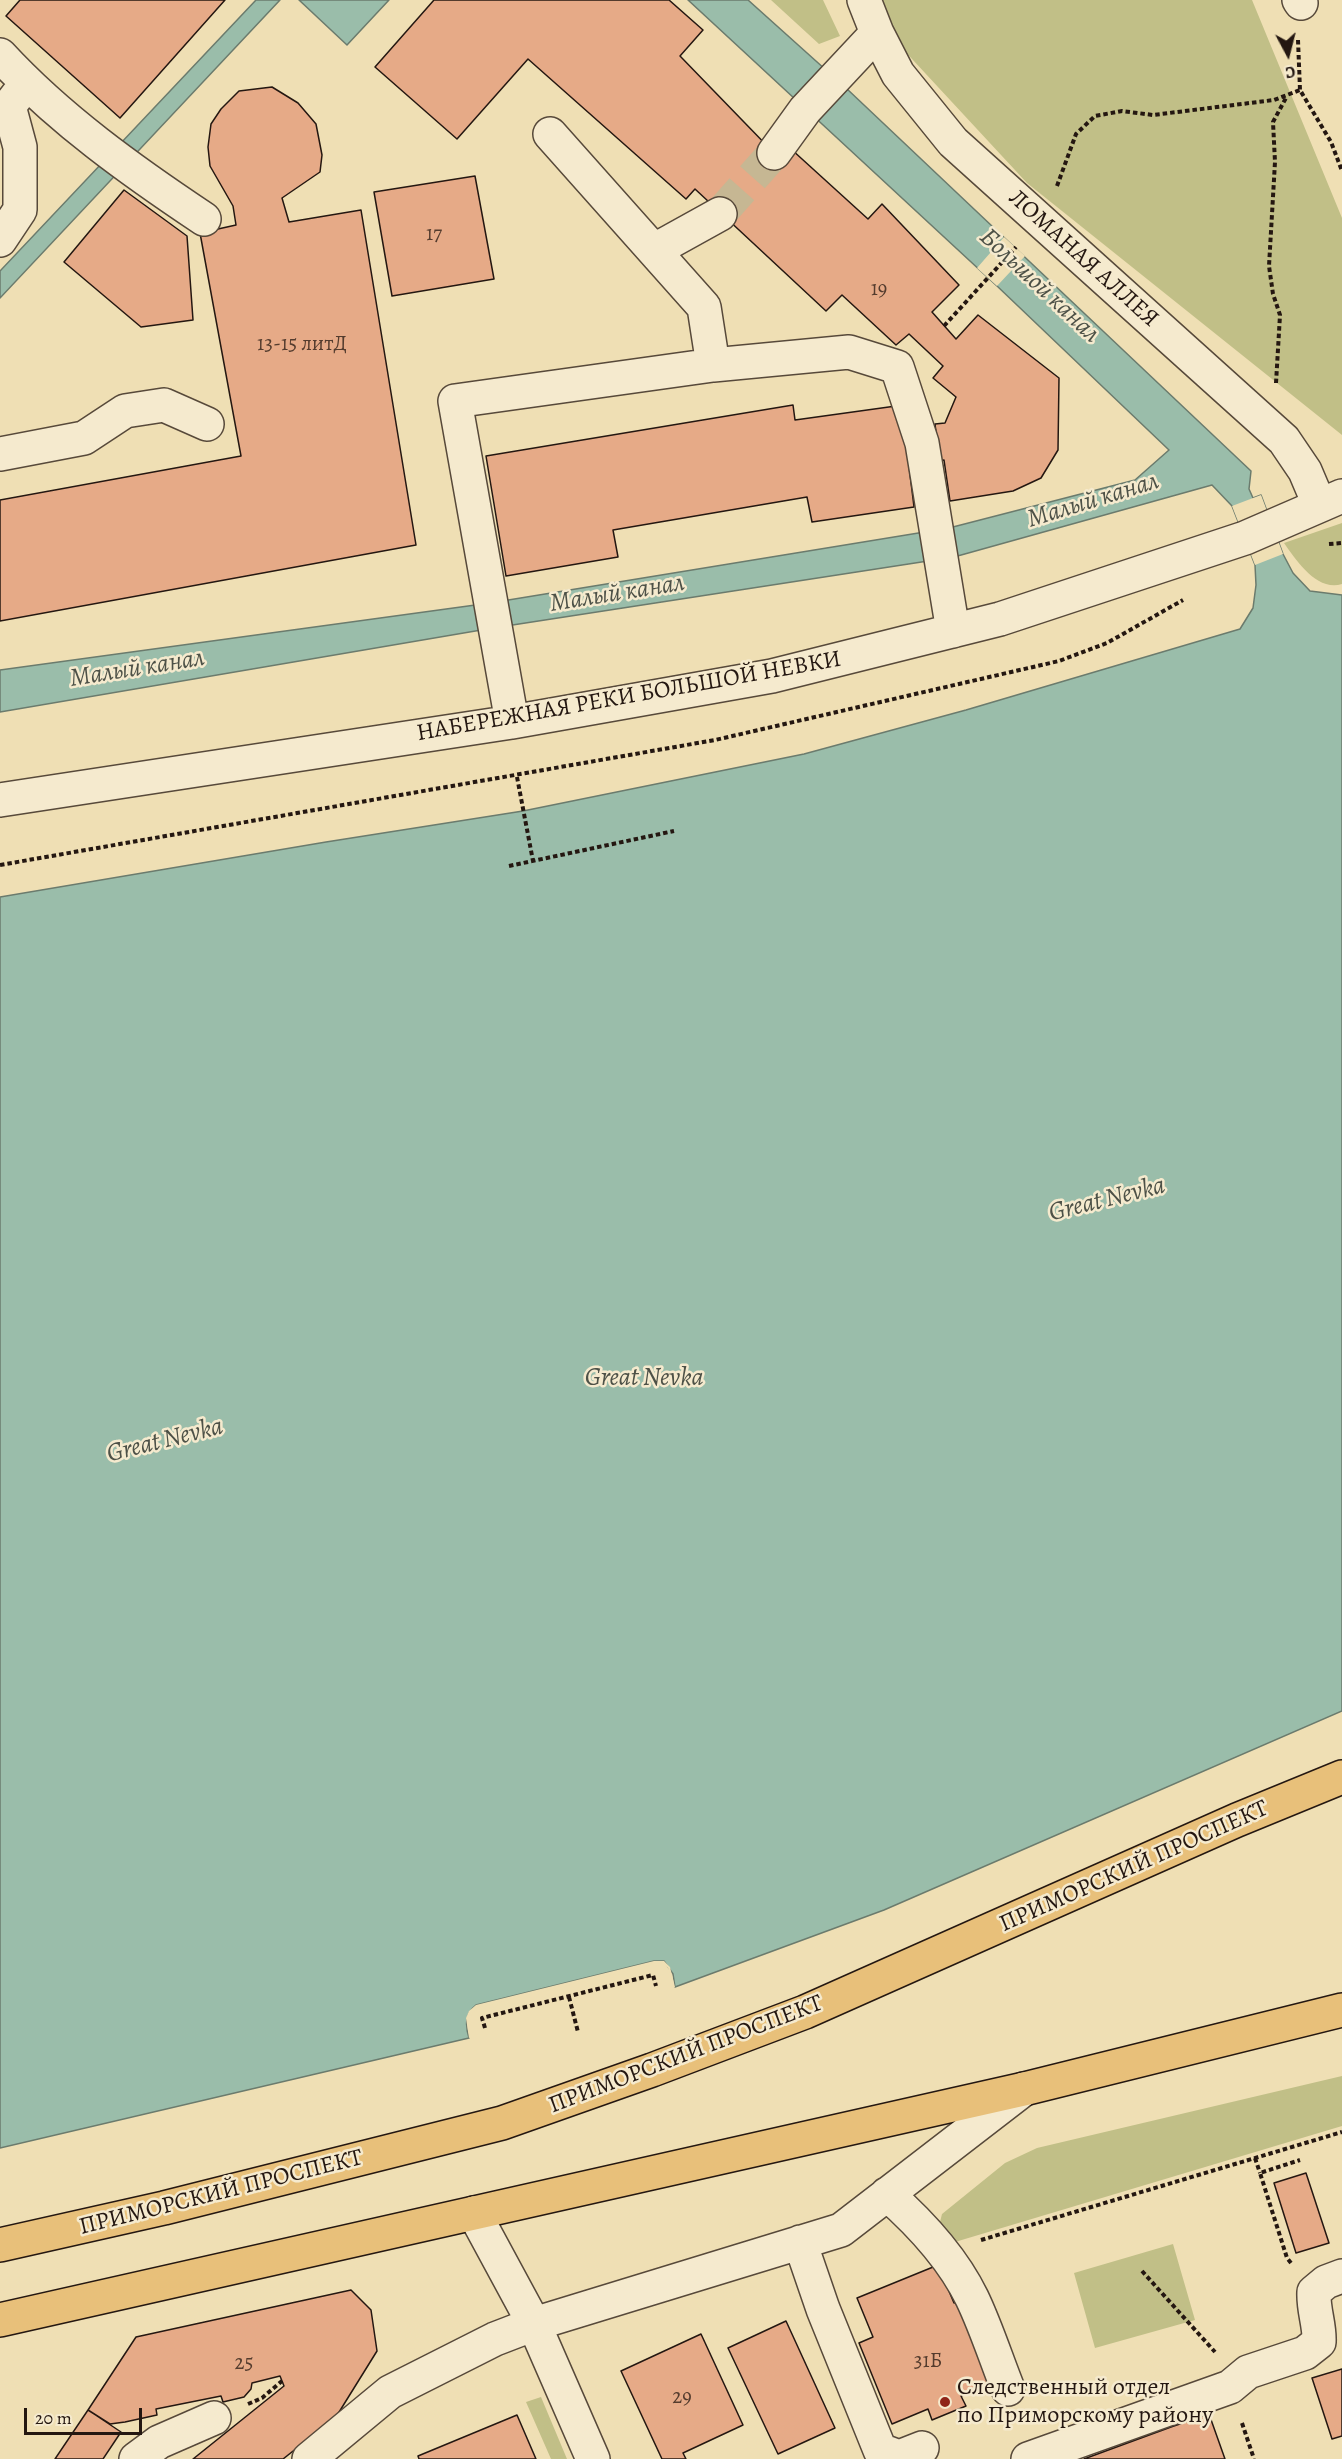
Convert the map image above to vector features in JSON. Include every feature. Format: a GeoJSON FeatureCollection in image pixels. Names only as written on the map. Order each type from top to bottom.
{"type":"FeatureCollection","features":[{"type":"Feature","properties":{"kind":"main road","name":"ПРИМОРСКИЙ ПРОСПЕКТ"},"geometry":{"type":"LineString","coordinates":[[0,2245],[329,2167],[523,2115],[652,2070],[805,2012],[1237,1820],[1342,1777]]}},
{"type":"Feature","properties":{"kind":"main road"},"geometry":{"type":"LineString","coordinates":[[0,2320],[1024,2089],[1342,2010]]}},
{"type":"Feature","properties":{"kind":"street","name":"ЛОМАНАЯ АЛЛЕЯ"},"geometry":{"type":"LineString","coordinates":[[864,0],[877,33],[898,74],[953,142],[1284,440],[1305,471],[1331,500]]}},
{"type":"Feature","properties":{"kind":"street"},"geometry":{"type":"LineString","coordinates":[[774,153],[833,78],[877,33]]}},
{"type":"Feature","properties":{"kind":"street"},"geometry":{"type":"LineString","coordinates":[[0,55],[27,83],[132,171],[204,219]]}},
{"type":"Feature","properties":{"kind":"street"},"geometry":{"type":"LineString","coordinates":[[0,240],[20,210],[20,147],[9,106],[27,83]]}},
{"type":"Feature","properties":{"kind":"street"},"geometry":{"type":"LineString","coordinates":[[550,134],[704,307],[713,365]]}},
{"type":"Feature","properties":{"kind":"street"},"geometry":{"type":"LineString","coordinates":[[655,250],[720,214]]}},
{"type":"Feature","properties":{"kind":"street"},"geometry":{"type":"LineString","coordinates":[[512,722],[455,401],[713,365],[849,352],[897,367],[922,443],[953,631]]}},
{"type":"Feature","properties":{"kind":"street"},"geometry":{"type":"LineString","coordinates":[[0,454],[84,438],[125,411],[135,409],[164,405],[207,424]]}},
{"type":"Feature","properties":{"kind":"street","name":"НАБЕРЕЖНАЯ РЕКИ БОЛЬШОЙ НЕВКИ"},"geometry":{"type":"LineString","coordinates":[[0,800],[512,722],[772,676],[1000,619],[1259,533],[1331,500]]}},
{"type":"Feature","properties":{"kind":"street"},"geometry":{"type":"LineString","coordinates":[[309,2459],[390,2392],[495,2339],[534,2324],[841,2230],[1024,2089]]}},
{"type":"Feature","properties":{"kind":"street"},"geometry":{"type":"LineString","coordinates":[[887,2194],[913,2216],[950,2261],[971,2297],[1008,2389]]}},
{"type":"Feature","properties":{"kind":"street"},"geometry":{"type":"LineString","coordinates":[[474,2214],[534,2324],[593,2459]]}},
{"type":"Feature","properties":{"kind":"street"},"geometry":{"type":"LineString","coordinates":[[800,2242],[823,2309],[880,2450],[899,2457],[922,2448]]}},
{"type":"Feature","properties":{"kind":"street"},"geometry":{"type":"LineString","coordinates":[[1028,2459],[1230,2387],[1248,2372],[1305,2354],[1319,2342],[1320,2326],[1313,2307],[1314,2292],[1326,2282],[1342,2276]]}},
{"type":"Feature","properties":{"kind":"street"},"geometry":{"type":"LineString","coordinates":[[156,2453],[214,2418]]}},
{"type":"Feature","properties":{"kind":"path"},"geometry":{"type":"LineString","coordinates":[[1300,1],[1298,47],[1300,90],[1331,142],[1342,171]]}},
{"type":"Feature","properties":{"kind":"path"},"geometry":{"type":"LineString","coordinates":[[1039,219],[1062,176],[1076,134],[1095,116],[1122,111],[1153,115],[1274,100],[1300,90]]}},
{"type":"Feature","properties":{"kind":"path"},"geometry":{"type":"LineString","coordinates":[[1277,435],[1276,394],[1280,315],[1273,294],[1269,266],[1275,162],[1273,122],[1288,95]]}},
{"type":"Feature","properties":{"kind":"path"},"geometry":{"type":"LineString","coordinates":[[944,326],[1016,248]]}},
{"type":"Feature","properties":{"kind":"path"},"geometry":{"type":"LineString","coordinates":[[0,865],[518,777],[716,740],[1059,661],[1107,643],[1193,595]]}},
{"type":"Feature","properties":{"kind":"path"},"geometry":{"type":"LineString","coordinates":[[518,777],[533,861]]}},
{"type":"Feature","properties":{"kind":"path"},"geometry":{"type":"LineString","coordinates":[[509,866],[674,831]]}},
{"type":"Feature","properties":{"kind":"path"},"geometry":{"type":"LineString","coordinates":[[485,2028],[482,2018],[653,1975],[656,1986]]}},
{"type":"Feature","properties":{"kind":"path"},"geometry":{"type":"LineString","coordinates":[[569,1996],[578,2032]]}},
{"type":"Feature","properties":{"kind":"path"},"geometry":{"type":"LineString","coordinates":[[980,2240],[1342,2132]]}},
{"type":"Feature","properties":{"kind":"path"},"geometry":{"type":"LineString","coordinates":[[1255,2158],[1287,2258],[1314,2292]]}},
{"type":"Feature","properties":{"kind":"path"},"geometry":{"type":"LineString","coordinates":[[1260,2173],[1300,2160]]}},
{"type":"Feature","properties":{"kind":"path"},"geometry":{"type":"LineString","coordinates":[[1142,2271],[1222,2360],[1230,2387]]}},
{"type":"Feature","properties":{"kind":"shaded area"},"geometry":{"type":"Polygon","coordinates":[[[771,0],[823,0],[840,36],[819,44],[771,0]]]}},
{"type":"Feature","properties":{"kind":"shaded area"},"geometry":{"type":"Polygon","coordinates":[[[883,0],[1252,0],[1342,218],[1342,435],[1027,183],[887,32],[883,0]]]}},
{"type":"Feature","properties":{"kind":"shaded area"},"geometry":{"type":"Polygon","coordinates":[[[1342,523],[1342,584],[1333,585],[1324,583],[1308,573],[1284,543],[1342,523]]]}},
{"type":"Feature","properties":{"kind":"shaded area"},"geometry":{"type":"Polygon","coordinates":[[[1342,2076],[1342,2126],[955,2242],[939,2226],[942,2214],[1005,2163],[1037,2148],[1342,2076]]]}},
{"type":"Feature","properties":{"kind":"shaded area"},"geometry":{"type":"Polygon","coordinates":[[[1173,2244],[1195,2320],[1095,2348],[1074,2273],[1173,2244]]]}},
{"type":"Feature","properties":{"kind":"shaded area"},"geometry":{"type":"Polygon","coordinates":[[[541,2397],[567,2459],[551,2459],[526,2402],[541,2397]]]}},
{"type":"Feature","properties":{"kind":"water"},"geometry":{"type":"Polygon","coordinates":[[[256,0],[280,0],[0,298],[0,271],[256,0]]]}},
{"type":"Feature","properties":{"kind":"water"},"geometry":{"type":"Polygon","coordinates":[[[299,0],[389,0],[347,45],[299,0]]]}},
{"type":"Feature","properties":{"kind":"water","name":"Great Nevka"},"geometry":{"type":"Polygon","coordinates":[[[688,0],[748,0],[846,88],[1251,471],[1249,489],[1253,498],[1261,495],[1283,554],[1293,573],[1310,591],[1342,595],[1342,1711],[884,1910],[675,1987],[673,1974],[664,1961],[654,1961],[476,2005],[467,2020],[469,2038],[0,2148],[0,897],[523,811],[804,754],[966,710],[1240,629],[1253,608],[1256,585],[1255,565],[1232,506],[1212,485],[954,557],[493,628],[0,712],[0,670],[490,603],[949,528],[1135,480],[1169,450],[997,286],[688,0]]]}},
{"type":"Feature","properties":{"kind":"pier"},"geometry":{"type":"Polygon","coordinates":[[[1004,237],[1025,256],[997,286],[977,268],[1004,237]]]}},
{"type":"Feature","properties":{"kind":"pier"},"geometry":{"type":"Polygon","coordinates":[[[1261,495],[1283,554],[1255,565],[1232,506],[1261,495]]]}},
{"type":"Feature","properties":{"kind":"pier"},"geometry":{"type":"Polygon","coordinates":[[[654,1961],[664,1961],[670,1967],[675,1987],[673,1988],[668,1968],[663,1964],[654,1964],[477,2008],[469,2019],[472,2037],[469,2038],[466,2018],[469,2011],[476,2005],[654,1961]]]}},
{"type":"Feature","properties":{"kind":"building"},"geometry":{"type":"Polygon","coordinates":[[[20,0],[225,0],[120,118],[6,16],[20,0]]]}},
{"type":"Feature","properties":{"kind":"building"},"geometry":{"type":"Polygon","coordinates":[[[434,0],[669,0],[703,30],[680,56],[774,153],[791,149],[868,219],[882,204],[959,285],[932,312],[956,339],[978,315],[1059,378],[1058,450],[1041,478],[1013,491],[950,501],[944,460],[909,466],[914,507],[812,522],[807,497],[613,530],[618,557],[506,576],[486,456],[793,405],[795,420],[896,406],[937,440],[935,424],[945,423],[956,397],[933,378],[943,366],[909,334],[896,345],[842,295],[826,311],[695,189],[686,199],[528,59],[457,139],[375,67],[434,0]]]}},
{"type":"Feature","properties":{"kind":"building"},"geometry":{"type":"Polygon","coordinates":[[[272,87],[298,103],[316,124],[322,155],[320,172],[282,198],[289,222],[361,210],[416,545],[0,621],[0,500],[241,456],[200,233],[236,225],[233,206],[210,166],[208,147],[211,124],[221,109],[239,91],[272,87]]]}},
{"type":"Feature","properties":{"kind":"building"},"geometry":{"type":"Polygon","coordinates":[[[475,176],[494,279],[392,296],[374,192],[475,176]]]}},
{"type":"Feature","properties":{"kind":"building"},"geometry":{"type":"Polygon","coordinates":[[[124,190],[187,236],[193,320],[141,327],[64,262],[124,190]]]}},
{"type":"Feature","properties":{"kind":"building"},"geometry":{"type":"Polygon","coordinates":[[[1306,2173],[1329,2243],[1296,2253],[1274,2183],[1306,2173]]]}},
{"type":"Feature","properties":{"kind":"building"},"geometry":{"type":"Polygon","coordinates":[[[938,2265],[954,2303],[964,2299],[997,2381],[961,2396],[966,2406],[932,2420],[928,2409],[892,2424],[859,2343],[873,2337],[857,2298],[938,2265]]]}},
{"type":"Feature","properties":{"kind":"building"},"geometry":{"type":"Polygon","coordinates":[[[351,2290],[371,2310],[377,2351],[336,2417],[283,2459],[193,2459],[284,2386],[280,2376],[252,2383],[251,2389],[244,2397],[223,2402],[221,2396],[156,2409],[157,2415],[125,2422],[110,2424],[88,2410],[136,2337],[351,2290]]]}},
{"type":"Feature","properties":{"kind":"building"},"geometry":{"type":"Polygon","coordinates":[[[786,2321],[835,2428],[778,2454],[728,2348],[786,2321]]]}},
{"type":"Feature","properties":{"kind":"building"},"geometry":{"type":"Polygon","coordinates":[[[701,2334],[743,2425],[683,2453],[686,2459],[662,2459],[621,2371],[701,2334]]]}},
{"type":"Feature","properties":{"kind":"building"},"geometry":{"type":"Polygon","coordinates":[[[1342,2369],[1342,2436],[1332,2439],[1312,2378],[1342,2369]]]}},
{"type":"Feature","properties":{"kind":"building"},"geometry":{"type":"Polygon","coordinates":[[[88,2410],[121,2432],[103,2459],[55,2459],[88,2410]]]}},
{"type":"Feature","properties":{"kind":"building"},"geometry":{"type":"Polygon","coordinates":[[[1209,2414],[1225,2459],[1084,2459],[1171,2427],[1209,2414]]]}},
{"type":"Feature","properties":{"kind":"building"},"geometry":{"type":"Polygon","coordinates":[[[517,2415],[536,2459],[419,2459],[418,2456],[517,2415]]]}},
{"type":"Feature","properties":{"kind":"tunnel"},"geometry":{"type":"LineString","coordinates":[[720,214],[774,153]]}},
{"type":"Feature","properties":{"kind":"place","name":"Следственный отдел по Приморскому району"},"geometry":{"type":"Point","coordinates":[945,2402]}},
{"type":"Feature","properties":{"kind":"water label","name":"Большой канал"},"geometry":{"type":"Point","coordinates":[1039,286]}},
{"type":"Feature","properties":{"kind":"water label","name":"Малый канал"},"geometry":{"type":"Point","coordinates":[1093,501]}},
{"type":"Feature","properties":{"kind":"water label","name":"Малый канал"},"geometry":{"type":"Point","coordinates":[617,594]}},
{"type":"Feature","properties":{"kind":"water label","name":"Малый канал"},"geometry":{"type":"Point","coordinates":[137,669]}}]}
